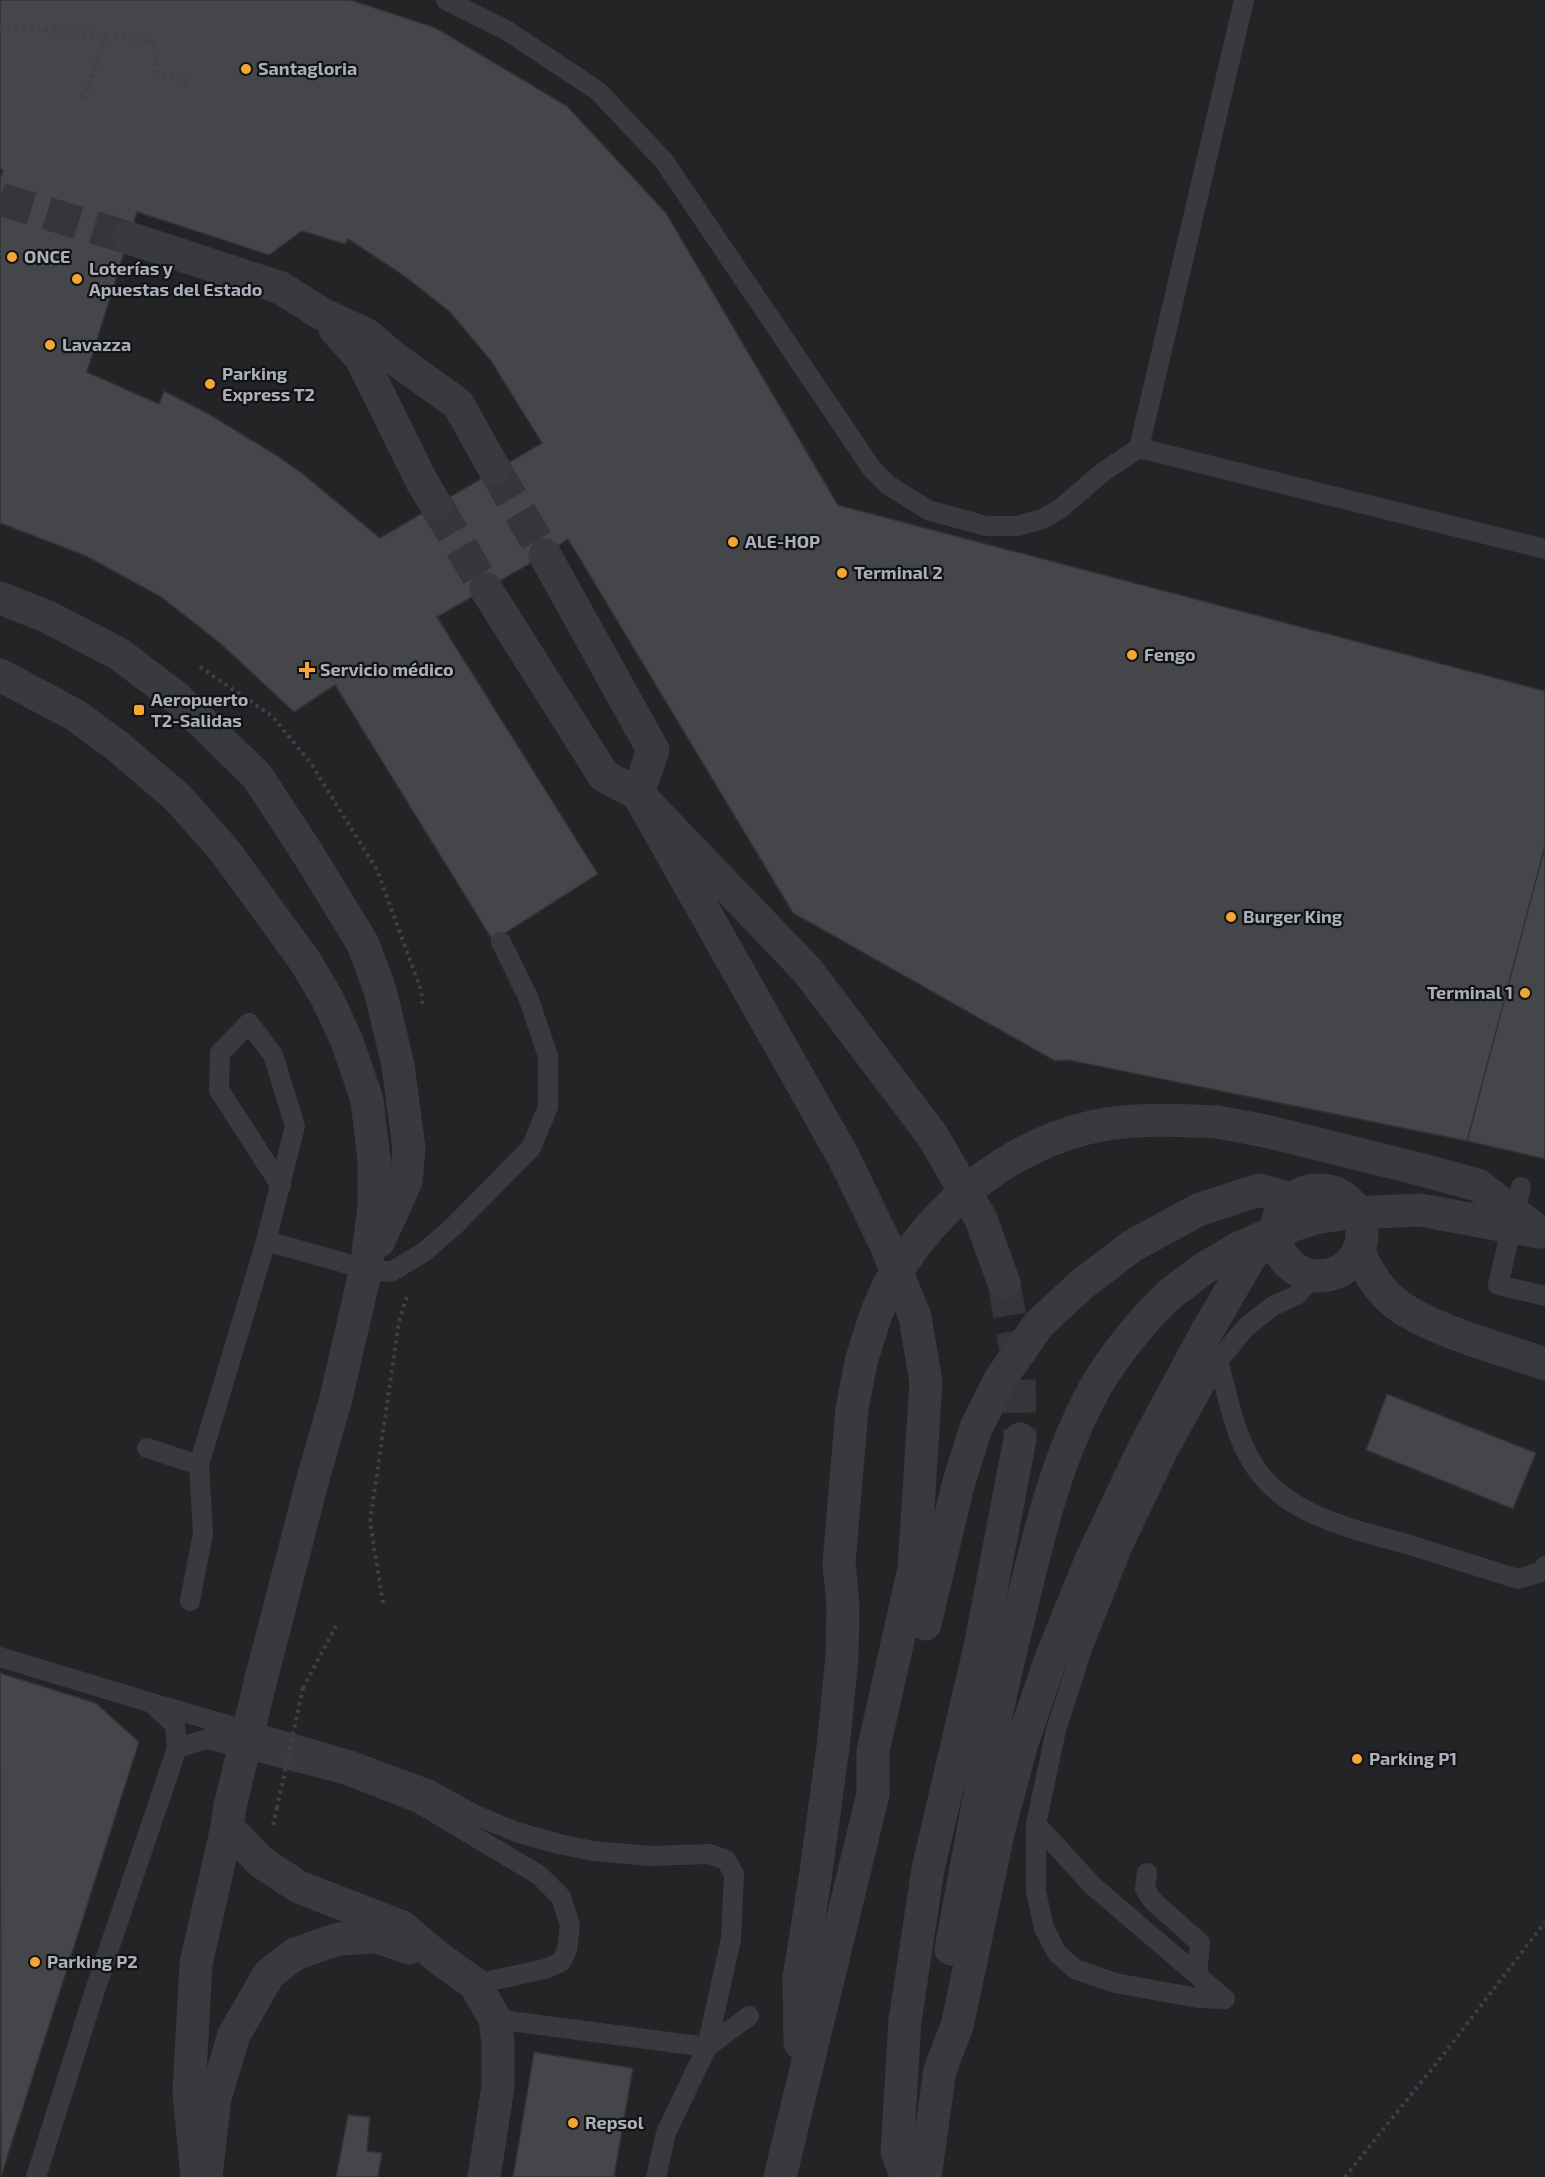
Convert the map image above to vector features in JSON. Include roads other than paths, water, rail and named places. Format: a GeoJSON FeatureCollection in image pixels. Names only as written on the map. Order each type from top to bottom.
{"type":"FeatureCollection","features":[{"type":"Feature","properties":{"kind":"street"},"geometry":{"type":"LineString","coordinates":[[129,238],[281,288],[322,314],[367,335],[394,358],[458,404],[495,470]]}},
{"type":"Feature","properties":{"kind":"street"},"geometry":{"type":"LineString","coordinates":[[322,314],[362,358],[422,482],[436,505]]}},
{"type":"Feature","properties":{"kind":"street"},"geometry":{"type":"LineString","coordinates":[[545,555],[653,750],[638,794],[844,1158],[886,1245],[915,1317],[926,1382],[914,1569],[873,1751],[873,1794],[780,2177]]}},
{"type":"Feature","properties":{"kind":"street"},"geometry":{"type":"LineString","coordinates":[[486,589],[604,776],[638,794],[807,970],[932,1135],[981,1219],[1004,1283]]}},
{"type":"Feature","properties":{"kind":"street"},"geometry":{"type":"LineString","coordinates":[[0,598],[48,617],[119,654],[177,698],[257,776],[363,944],[380,990],[398,1065],[409,1149],[406,1181],[366,1269]]}},
{"type":"Feature","properties":{"kind":"street"},"geometry":{"type":"LineString","coordinates":[[0,675],[75,715],[116,745],[178,798],[224,850],[305,961],[328,1000],[344,1035],[367,1100],[374,1159],[374,1207],[366,1269],[335,1401],[261,1679],[196,1964],[189,2093],[197,2177]]}},
{"type":"Feature","properties":{"kind":"street"},"geometry":{"type":"LineString","coordinates":[[801,2087],[799,1978],[820,1846],[842,1657],[843,1605],[839,1563],[852,1409],[861,1362],[876,1314],[895,1274],[947,1208],[981,1179],[1021,1154],[1096,1126],[1168,1120],[1218,1122],[1276,1134],[1478,1185],[1542,1233]]}},
{"type":"Feature","properties":{"kind":"street"},"geometry":{"type":"LineString","coordinates":[[1359,1252],[1345,1268],[1330,1276],[1313,1276],[1293,1268],[1284,1260],[1278,1248],[1276,1235],[1280,1215],[1292,1199],[1316,1189],[1339,1194],[1358,1212],[1362,1227],[1359,1252],[1368,1272],[1395,1303],[1432,1325],[1545,1364]]}},
{"type":"Feature","properties":{"kind":"street"},"geometry":{"type":"LineString","coordinates":[[873,1794],[893,1757],[958,1485],[976,1428],[1001,1378],[1038,1324],[1081,1285],[1132,1246],[1198,1210],[1259,1190],[1292,1199]]}},
{"type":"Feature","properties":{"kind":"street"},"geometry":{"type":"LineString","coordinates":[[925,2177],[940,2070],[938,2020],[973,1828],[1004,1676],[1050,1499],[1078,1422],[1095,1388],[1120,1348],[1170,1294],[1203,1269],[1281,1229],[1315,1218],[1350,1213],[1420,1210],[1542,1233]]}},
{"type":"Feature","properties":{"kind":"street"},"geometry":{"type":"LineString","coordinates":[[940,2070],[957,2026],[999,1829],[1022,1743],[1050,1661],[1091,1560],[1144,1448],[1252,1254],[1276,1235]]}},
{"type":"Feature","properties":{"kind":"street"},"geometry":{"type":"LineString","coordinates":[[907,2177],[897,2152],[904,2033],[922,1904],[928,1869],[980,1647],[1020,1439]]}},
{"type":"Feature","properties":{"kind":"street"},"geometry":{"type":"LineString","coordinates":[[229,1816],[261,1863],[299,1887],[402,1927],[440,1959],[475,1983],[495,2019],[498,2043],[498,2087],[484,2177]]}},
{"type":"Feature","properties":{"kind":"street"},"geometry":{"type":"LineString","coordinates":[[206,2177],[215,2098],[234,2035],[269,1974],[295,1953],[338,1939],[377,1937],[440,1959]]}},
{"type":"Feature","properties":{"kind":"lane"},"geometry":{"type":"LineString","coordinates":[[446,0],[506,30],[598,91],[664,161],[872,469],[888,485],[928,510],[986,526],[1017,526],[1042,519],[1060,509],[1103,472],[1139,448],[1244,0]]}},
{"type":"Feature","properties":{"kind":"lane"},"geometry":{"type":"LineString","coordinates":[[1139,448],[1545,549]]}},
{"type":"Feature","properties":{"kind":"lane"},"geometry":{"type":"LineString","coordinates":[[266,1241],[366,1269],[391,1272],[424,1252],[453,1227],[531,1148],[548,1107],[548,1056],[528,997],[501,942]]}},
{"type":"Feature","properties":{"kind":"lane"},"geometry":{"type":"LineString","coordinates":[[190,1602],[203,1533],[199,1465],[266,1241],[281,1186],[295,1126],[273,1055],[249,1023],[220,1053],[219,1090],[281,1186]]}},
{"type":"Feature","properties":{"kind":"lane"},"geometry":{"type":"LineString","coordinates":[[1521,1187],[1498,1285],[1545,1296]]}},
{"type":"Feature","properties":{"kind":"lane"},"geometry":{"type":"LineString","coordinates":[[1036,1824],[1093,1886],[1225,1999],[1198,1998],[1106,1980],[1075,1969],[1057,1953],[1044,1928],[1036,1892],[1036,1824],[1056,1730],[1082,1649],[1122,1548],[1167,1454],[1218,1361],[1246,1327],[1274,1306],[1297,1295],[1313,1276]]}},
{"type":"Feature","properties":{"kind":"lane"},"geometry":{"type":"LineString","coordinates":[[1218,1361],[1233,1415],[1249,1457],[1272,1488],[1299,1507],[1338,1524],[1518,1579],[1541,1572],[1545,1566]]}},
{"type":"Feature","properties":{"kind":"lane"},"geometry":{"type":"LineString","coordinates":[[147,1448],[199,1465]]}},
{"type":"Feature","properties":{"kind":"lane"},"geometry":{"type":"LineString","coordinates":[[0,1657],[349,1760],[430,1790],[473,1814],[516,1832],[593,1851],[650,1856],[709,1854],[726,1860],[734,1874],[731,1939],[707,2047],[666,2133],[656,2177]]}},
{"type":"Feature","properties":{"kind":"lane"},"geometry":{"type":"LineString","coordinates":[[36,2177],[95,1990],[177,1748],[175,1725],[152,1703]]}},
{"type":"Feature","properties":{"kind":"lane"},"geometry":{"type":"LineString","coordinates":[[177,1748],[207,1738],[344,1774],[418,1803],[539,1875],[561,1897],[570,1925],[567,1950],[561,1962],[544,1970],[475,1983]]}},
{"type":"Feature","properties":{"kind":"lane"},"geometry":{"type":"LineString","coordinates":[[1147,1873],[1145,1889],[1153,1901],[1200,1943],[1197,1976]]}},
{"type":"Feature","properties":{"kind":"lane"},"geometry":{"type":"LineString","coordinates":[[495,2019],[707,2047],[748,2016]]}},
{"type":"Feature","properties":{"kind":"tunnel"},"geometry":{"type":"LineString","coordinates":[[0,199],[129,238]]}},
{"type":"Feature","properties":{"kind":"tunnel"},"geometry":{"type":"LineString","coordinates":[[495,470],[545,555]]}},
{"type":"Feature","properties":{"kind":"tunnel"},"geometry":{"type":"LineString","coordinates":[[436,505],[486,589]]}},
{"type":"Feature","properties":{"kind":"tunnel"},"geometry":{"type":"LineString","coordinates":[[1004,1283],[1019,1368],[1020,1439]]}},
{"type":"Feature","properties":{"kind":"place","name":"Santagloria"},"geometry":{"type":"Point","coordinates":[246,69]}},
{"type":"Feature","properties":{"kind":"place","name":"ONCE"},"geometry":{"type":"Point","coordinates":[12,257]}},
{"type":"Feature","properties":{"kind":"place","name":"Loterías y Apuestas del Estado"},"geometry":{"type":"Point","coordinates":[77,279]}},
{"type":"Feature","properties":{"kind":"place","name":"Lavazza"},"geometry":{"type":"Point","coordinates":[50,345]}},
{"type":"Feature","properties":{"kind":"place","name":"Parking Express T2"},"geometry":{"type":"Point","coordinates":[210,384]}},
{"type":"Feature","properties":{"kind":"place","name":"ALE-HOP"},"geometry":{"type":"Point","coordinates":[733,542]}},
{"type":"Feature","properties":{"kind":"place","name":"Terminal 2"},"geometry":{"type":"Point","coordinates":[842,573]}},
{"type":"Feature","properties":{"kind":"place","name":"Fengo"},"geometry":{"type":"Point","coordinates":[1132,655]}},
{"type":"Feature","properties":{"kind":"place","name":"Servicio médico"},"geometry":{"type":"Point","coordinates":[307,670]}},
{"type":"Feature","properties":{"kind":"place","name":"Aeropuerto T2-Salidas"},"geometry":{"type":"Point","coordinates":[139,710]}},
{"type":"Feature","properties":{"kind":"place","name":"Burger King"},"geometry":{"type":"Point","coordinates":[1231,917]}},
{"type":"Feature","properties":{"kind":"place","name":"Terminal 1"},"geometry":{"type":"Point","coordinates":[1525,993]}},
{"type":"Feature","properties":{"kind":"place","name":"Parking P1"},"geometry":{"type":"Point","coordinates":[1357,1759]}},
{"type":"Feature","properties":{"kind":"place","name":"Parking P2"},"geometry":{"type":"Point","coordinates":[35,1962]}},
{"type":"Feature","properties":{"kind":"place","name":"Repsol"},"geometry":{"type":"Point","coordinates":[573,2123]}}]}
